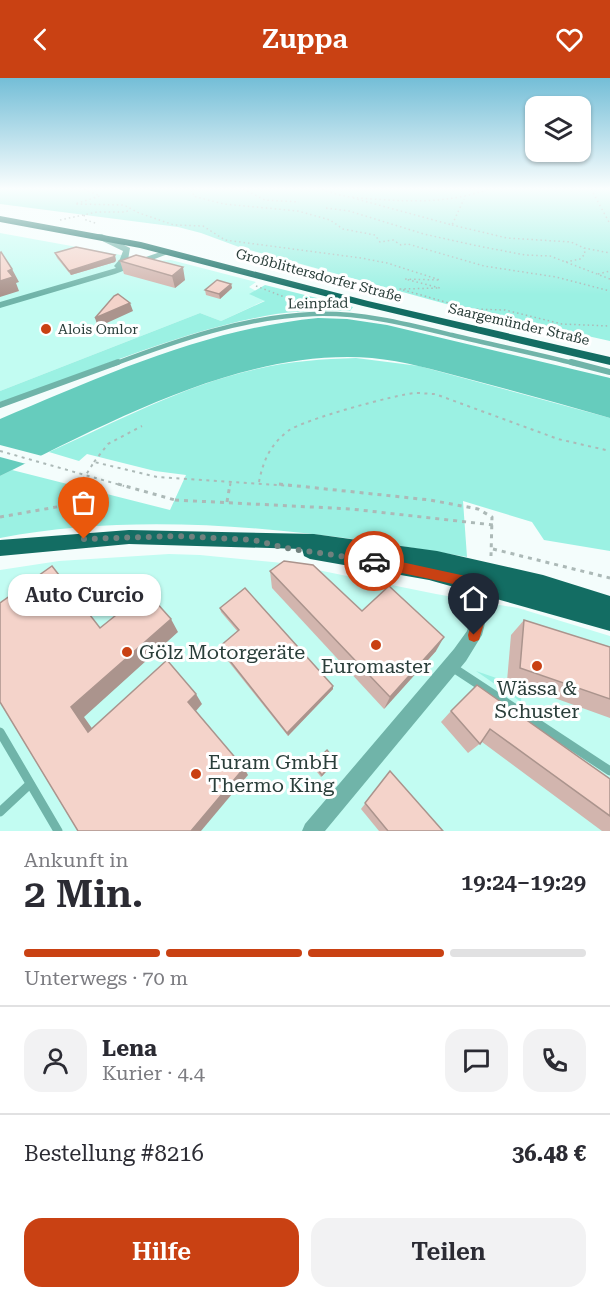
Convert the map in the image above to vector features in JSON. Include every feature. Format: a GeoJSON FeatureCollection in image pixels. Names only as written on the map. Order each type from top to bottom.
{"type":"FeatureCollection","features":[{"type":"Feature","properties":{"kind":"main road","name":"Großblittersdorfer Straße"},"geometry":{"type":"LineString","coordinates":[[28,224],[153,248],[420,316]]}},
{"type":"Feature","properties":{"kind":"main road","name":"Saargemünder Straße"},"geometry":{"type":"LineString","coordinates":[[420,316],[610,362]]}},
{"type":"Feature","properties":{"kind":"main road"},"geometry":{"type":"LineString","coordinates":[[0,548],[47,542],[129,537],[254,540],[286,548],[429,572],[489,579],[610,605]]}},
{"type":"Feature","properties":{"kind":"main road"},"geometry":{"type":"LineString","coordinates":[[489,579],[610,621]]}},
{"type":"Feature","properties":{"kind":"street"},"geometry":{"type":"LineString","coordinates":[[99,237],[127,250],[124,260],[118,266]]}},
{"type":"Feature","properties":{"kind":"street"},"geometry":{"type":"LineString","coordinates":[[97,275],[153,248]]}},
{"type":"Feature","properties":{"kind":"street"},"geometry":{"type":"LineString","coordinates":[[0,305],[169,252]]}},
{"type":"Feature","properties":{"kind":"street"},"geometry":{"type":"LineString","coordinates":[[312,831],[451,666],[474,635],[489,579]]}},
{"type":"Feature","properties":{"kind":"lane","name":"Leinpfad"},"geometry":{"type":"LineString","coordinates":[[0,405],[64,384],[159,346],[277,317],[330,313],[364,315],[610,372]]}},
{"type":"Feature","properties":{"kind":"lane"},"geometry":{"type":"LineString","coordinates":[[451,666],[610,771]]}},
{"type":"Feature","properties":{"kind":"lane"},"geometry":{"type":"LineString","coordinates":[[0,732],[58,831]]}},
{"type":"Feature","properties":{"kind":"lane"},"geometry":{"type":"LineString","coordinates":[[0,812],[30,784]]}},
{"type":"Feature","properties":{"kind":"path"},"geometry":{"type":"LineString","coordinates":[[172,224],[203,226],[225,240],[387,263],[440,280],[405,279],[440,288],[400,289],[470,309],[505,310],[562,324],[610,326]]}},
{"type":"Feature","properties":{"kind":"path"},"geometry":{"type":"LineString","coordinates":[[337,224],[343,230],[375,235],[380,242],[393,240],[401,245],[408,244],[484,266],[556,277],[610,291]]}},
{"type":"Feature","properties":{"kind":"path"},"geometry":{"type":"LineString","coordinates":[[392,224],[473,245],[525,255],[550,256],[610,279]]}},
{"type":"Feature","properties":{"kind":"path"},"geometry":{"type":"LineString","coordinates":[[449,224],[530,241],[571,242],[585,248],[610,253]]}},
{"type":"Feature","properties":{"kind":"path"},"geometry":{"type":"LineString","coordinates":[[566,262],[580,259],[585,254],[585,248]]}},
{"type":"Feature","properties":{"kind":"path"},"geometry":{"type":"LineString","coordinates":[[597,274],[610,271]]}},
{"type":"Feature","properties":{"kind":"path"},"geometry":{"type":"LineString","coordinates":[[256,286],[330,313]]}},
{"type":"Feature","properties":{"kind":"path"},"geometry":{"type":"LineString","coordinates":[[259,482],[263,462],[269,450],[296,425],[355,407],[416,393],[435,394],[558,439],[610,451]]}},
{"type":"Feature","properties":{"kind":"path"},"geometry":{"type":"LineString","coordinates":[[0,517],[62,506],[71,499],[103,448],[111,441],[142,426]]}},
{"type":"Feature","properties":{"kind":"path"},"geometry":{"type":"LineString","coordinates":[[0,451],[175,500],[351,509],[494,525]]}},
{"type":"Feature","properties":{"kind":"path"},"geometry":{"type":"LineString","coordinates":[[94,462],[157,477],[259,482],[450,503],[488,513],[494,525],[489,579]]}},
{"type":"Feature","properties":{"kind":"path"},"geometry":{"type":"LineString","coordinates":[[227,502],[231,480]]}},
{"type":"Feature","properties":{"kind":"path"},"geometry":{"type":"LineString","coordinates":[[492,549],[610,578]]}},
{"type":"Feature","properties":{"kind":"shaded area"},"geometry":{"type":"Polygon","coordinates":[[[156,224],[610,224],[610,341],[457,307],[239,247],[178,227],[156,224]]]}},
{"type":"Feature","properties":{"kind":"shaded area"},"geometry":{"type":"Polygon","coordinates":[[[0,233],[154,261],[171,260],[256,282],[249,287],[256,291],[250,294],[266,300],[221,321],[200,313],[0,391],[0,233]]]}},
{"type":"Feature","properties":{"kind":"shaded area"},"geometry":{"type":"Polygon","coordinates":[[[265,285],[353,307],[350,311],[304,311],[276,314],[205,330],[0,402],[0,391],[200,313],[221,321],[265,301],[249,294],[265,285]]]}},
{"type":"Feature","properties":{"kind":"shaded area"},"geometry":{"type":"Polygon","coordinates":[[[318,318],[347,319],[387,325],[610,378],[610,418],[408,364],[372,358],[324,358],[275,364],[227,376],[180,393],[87,433],[0,476],[0,419],[116,371],[195,343],[235,332],[318,318]]]}},
{"type":"Feature","properties":{"kind":"shaded area"},"geometry":{"type":"Polygon","coordinates":[[[356,358],[419,366],[610,418],[610,551],[544,540],[532,522],[463,501],[467,557],[293,532],[175,524],[57,529],[0,538],[0,476],[12,470],[170,510],[186,475],[155,471],[87,454],[79,461],[49,452],[203,384],[269,366],[356,358]]]}},
{"type":"Feature","properties":{"kind":"shaded area"},"geometry":{"type":"Polygon","coordinates":[[[169,554],[283,563],[518,608],[610,636],[610,831],[0,831],[0,570],[59,561],[169,554]]]}},
{"type":"Feature","properties":{"kind":"shaded area"},"geometry":{"type":"Polygon","coordinates":[[[476,671],[522,687],[521,702],[476,671]]]}},
{"type":"Feature","properties":{"kind":"pier"},"geometry":{"type":"Polygon","coordinates":[[[0,445],[46,457],[30,465],[0,457],[0,445]]]}},
{"type":"Feature","properties":{"kind":"building"},"geometry":{"type":"Polygon","coordinates":[[[76,247],[115,255],[69,271],[55,253],[76,247]]]}},
{"type":"Feature","properties":{"kind":"building"},"geometry":{"type":"Polygon","coordinates":[[[0,253],[12,269],[8,271],[13,277],[0,281],[0,253]]]}},
{"type":"Feature","properties":{"kind":"building"},"geometry":{"type":"Polygon","coordinates":[[[136,255],[183,267],[172,276],[120,261],[136,255]]]}},
{"type":"Feature","properties":{"kind":"building"},"geometry":{"type":"Polygon","coordinates":[[[217,280],[231,284],[219,294],[205,290],[217,280]]]}},
{"type":"Feature","properties":{"kind":"building"},"geometry":{"type":"Polygon","coordinates":[[[118,294],[130,303],[95,318],[114,296],[118,294]]]}},
{"type":"Feature","properties":{"kind":"building","name":"Euromaster"},"geometry":{"type":"Polygon","coordinates":[[[284,561],[313,565],[362,611],[389,586],[444,637],[390,697],[270,571],[284,561]]]}},
{"type":"Feature","properties":{"kind":"building"},"geometry":{"type":"Polygon","coordinates":[[[52,566],[100,628],[146,591],[171,619],[71,707],[88,732],[167,660],[196,694],[188,702],[244,768],[191,831],[78,831],[0,702],[0,603],[52,566]]]}},
{"type":"Feature","properties":{"kind":"building"},"geometry":{"type":"Polygon","coordinates":[[[245,588],[333,686],[287,733],[219,647],[239,630],[220,608],[245,588]]]}},
{"type":"Feature","properties":{"kind":"building"},"geometry":{"type":"Polygon","coordinates":[[[524,620],[610,647],[610,699],[520,668],[524,620]]]}},
{"type":"Feature","properties":{"kind":"building"},"geometry":{"type":"Polygon","coordinates":[[[477,685],[610,779],[610,816],[490,729],[480,744],[451,711],[477,685]]]}},
{"type":"Feature","properties":{"kind":"building"},"geometry":{"type":"Polygon","coordinates":[[[327,750],[335,760],[322,775],[313,764],[327,750]]]}},
{"type":"Feature","properties":{"kind":"building"},"geometry":{"type":"Polygon","coordinates":[[[390,771],[443,831],[388,831],[365,803],[390,771]]]}},
{"type":"Feature","properties":{"kind":"way so far"},"geometry":{"type":"LineString","coordinates":[[84,539],[177,536],[254,540],[286,548],[374,561]]}},
{"type":"Feature","properties":{"kind":"place","name":"Alois Omlor"},"geometry":{"type":"Point","coordinates":[46,329]}},
{"type":"Feature","properties":{"kind":"place","name":"Auto Curcio"},"geometry":{"type":"Point","coordinates":[84,539]}},
{"type":"Feature","properties":{"kind":"place","name":"Euromaster"},"geometry":{"type":"Point","coordinates":[376,645]}},
{"type":"Feature","properties":{"kind":"place","name":"Gölz Motorgeräte"},"geometry":{"type":"Point","coordinates":[127,652]}},
{"type":"Feature","properties":{"kind":"place","name":"Wässa & Schuster"},"geometry":{"type":"Point","coordinates":[537,666]}},
{"type":"Feature","properties":{"kind":"place","name":"Euram GmbH Thermo King"},"geometry":{"type":"Point","coordinates":[196,774]}},
{"type":"Feature","properties":{"kind":"route"},"geometry":{"type":"LineString","coordinates":[[374,561],[489,586],[474,635]]}}]}
